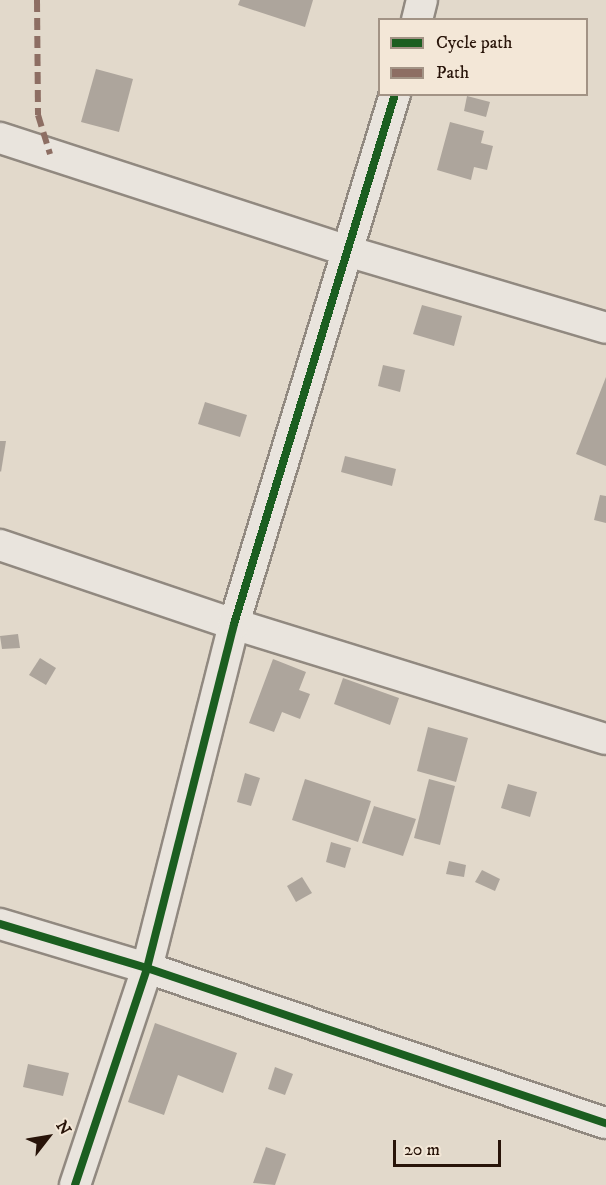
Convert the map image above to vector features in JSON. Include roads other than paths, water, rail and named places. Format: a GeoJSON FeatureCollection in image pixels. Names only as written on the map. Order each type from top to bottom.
{"type":"FeatureCollection","features":[{"type":"Feature","properties":{"kind":"street"},"geometry":{"type":"LineString","coordinates":[[418,18],[422,0]]}},
{"type":"Feature","properties":{"kind":"street"},"geometry":{"type":"LineString","coordinates":[[75,1185],[147,968],[234,624],[350,252],[394,96]]}},
{"type":"Feature","properties":{"kind":"street"},"geometry":{"type":"LineString","coordinates":[[0,138],[350,252],[606,328]]}},
{"type":"Feature","properties":{"kind":"street"},"geometry":{"type":"LineString","coordinates":[[0,545],[234,624],[606,739]]}},
{"type":"Feature","properties":{"kind":"street"},"geometry":{"type":"LineString","coordinates":[[0,924],[147,968],[606,1123]]}}]}
